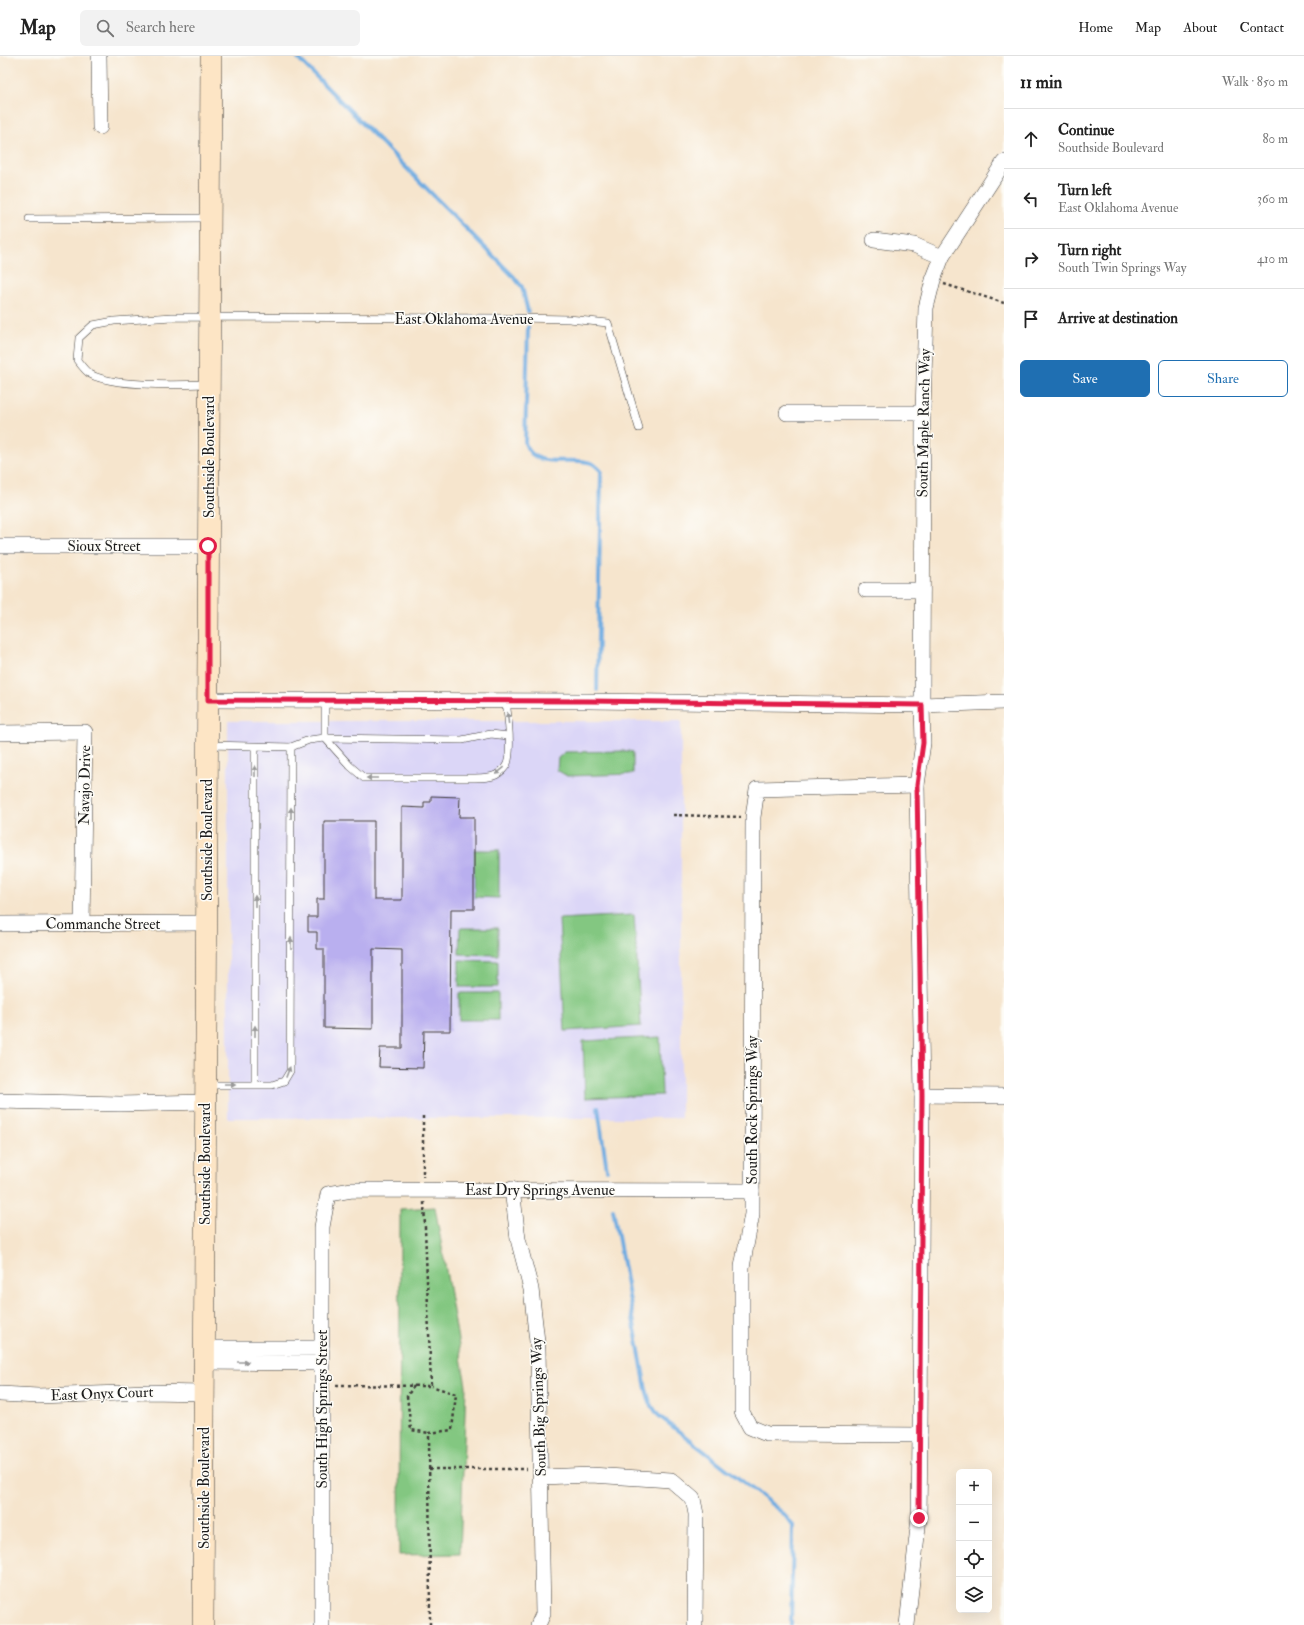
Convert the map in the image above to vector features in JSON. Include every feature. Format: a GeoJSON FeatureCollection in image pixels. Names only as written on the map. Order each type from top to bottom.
{"type":"FeatureCollection","features":[{"type":"Feature","properties":{"kind":"main road","name":"Southside Boulevard"},"geometry":{"type":"LineString","coordinates":[[203,1625],[211,56]]}},
{"type":"Feature","properties":{"kind":"street"},"geometry":{"type":"LineString","coordinates":[[99,56],[100,127]]}},
{"type":"Feature","properties":{"kind":"street","name":"South Maple Ranch Way"},"geometry":{"type":"LineString","coordinates":[[906,1625],[919,1518],[922,1095],[917,785],[923,743],[923,413],[926,308],[933,280],[942,257],[1004,162]]}},
{"type":"Feature","properties":{"kind":"street"},"geometry":{"type":"LineString","coordinates":[[874,240],[914,245],[942,257]]}},
{"type":"Feature","properties":{"kind":"street"},"geometry":{"type":"LineString","coordinates":[[787,413],[923,413]]}},
{"type":"Feature","properties":{"kind":"street","name":"Sioux Street"},"geometry":{"type":"LineString","coordinates":[[0,546],[208,546]]}},
{"type":"Feature","properties":{"kind":"street"},"geometry":{"type":"LineString","coordinates":[[866,590],[922,590]]}},
{"type":"Feature","properties":{"kind":"street"},"geometry":{"type":"LineString","coordinates":[[208,700],[922,705],[1004,702]]}},
{"type":"Feature","properties":{"kind":"street","name":"Navajo Drive"},"geometry":{"type":"LineString","coordinates":[[0,733],[86,732],[82,924]]}},
{"type":"Feature","properties":{"kind":"street","name":"South Rock Springs Way"},"geometry":{"type":"LineString","coordinates":[[917,785],[757,789],[753,817],[752,1214],[742,1274],[742,1412],[750,1427],[767,1434],[920,1435]]}},
{"type":"Feature","properties":{"kind":"street","name":"Commanche Street"},"geometry":{"type":"LineString","coordinates":[[0,924],[206,923]]}},
{"type":"Feature","properties":{"kind":"street"},"geometry":{"type":"LineString","coordinates":[[0,1101],[120,1104],[206,1093]]}},
{"type":"Feature","properties":{"kind":"street"},"geometry":{"type":"LineString","coordinates":[[922,1095],[1004,1096]]}},
{"type":"Feature","properties":{"kind":"street","name":"South Big Springs Way"},"geometry":{"type":"LineString","coordinates":[[512,1189],[518,1239],[531,1289],[538,1350],[543,1614],[538,1625]]}},
{"type":"Feature","properties":{"kind":"street","name":"East Dry Springs Avenue"},"geometry":{"type":"LineString","coordinates":[[328,1194],[352,1190],[752,1190]]}},
{"type":"Feature","properties":{"kind":"street","name":"South High Springs Street"},"geometry":{"type":"LineString","coordinates":[[322,1625],[322,1227],[328,1194]]}},
{"type":"Feature","properties":{"kind":"street"},"geometry":{"type":"LineString","coordinates":[[204,1355],[322,1355]]}},
{"type":"Feature","properties":{"kind":"street","name":"East Onyx Court"},"geometry":{"type":"LineString","coordinates":[[0,1394],[38,1396],[148,1392],[204,1393]]}},
{"type":"Feature","properties":{"kind":"street"},"geometry":{"type":"LineString","coordinates":[[541,1473],[671,1480],[693,1499],[696,1514],[695,1625]]}},
{"type":"Feature","properties":{"kind":"lane"},"geometry":{"type":"LineString","coordinates":[[29,219],[210,218]]}},
{"type":"Feature","properties":{"kind":"lane"},"geometry":{"type":"LineString","coordinates":[[209,384],[188,385],[115,382],[90,374],[77,360],[79,338],[93,324],[114,321],[165,318],[210,318]]}},
{"type":"Feature","properties":{"kind":"lane","name":"East Oklahoma Avenue"},"geometry":{"type":"LineString","coordinates":[[210,318],[517,318],[568,319],[608,323],[639,428]]}},
{"type":"Feature","properties":{"kind":"lane"},"geometry":{"type":"LineString","coordinates":[[325,700],[326,738],[350,766],[364,778],[475,778],[490,777],[503,770],[507,763],[508,736],[506,701]]}},
{"type":"Feature","properties":{"kind":"lane"},"geometry":{"type":"LineString","coordinates":[[207,745],[291,747],[309,740],[326,738],[462,740],[491,734],[508,736]]}},
{"type":"Feature","properties":{"kind":"lane"},"geometry":{"type":"LineString","coordinates":[[255,746],[255,1084]]}},
{"type":"Feature","properties":{"kind":"lane"},"geometry":{"type":"LineString","coordinates":[[206,1093],[255,1084],[272,1085],[284,1081],[290,1071],[291,747]]}},
{"type":"Feature","properties":{"kind":"path"},"geometry":{"type":"LineString","coordinates":[[933,280],[1004,303]]}},
{"type":"Feature","properties":{"kind":"path"},"geometry":{"type":"LineString","coordinates":[[673,815],[753,817]]}},
{"type":"Feature","properties":{"kind":"path"},"geometry":{"type":"LineString","coordinates":[[423,1116],[423,1190],[431,1386]]}},
{"type":"Feature","properties":{"kind":"path"},"geometry":{"type":"LineString","coordinates":[[322,1385],[431,1386],[456,1394],[452,1430],[429,1433],[411,1430],[407,1396],[414,1386]]}},
{"type":"Feature","properties":{"kind":"path"},"geometry":{"type":"LineString","coordinates":[[429,1433],[430,1625]]}},
{"type":"Feature","properties":{"kind":"path"},"geometry":{"type":"LineString","coordinates":[[429,1469],[541,1473]]}},
{"type":"Feature","properties":{"kind":"shaded area"},"geometry":{"type":"Polygon","coordinates":[[[228,721],[681,721],[681,1118],[228,1118],[228,721]]]}},
{"type":"Feature","properties":{"kind":"green space"},"geometry":{"type":"Polygon","coordinates":[[[565,752],[633,752],[633,774],[567,776],[557,770],[558,758],[565,752]]]}},
{"type":"Feature","properties":{"kind":"green space"},"geometry":{"type":"Polygon","coordinates":[[[474,850],[499,850],[499,898],[474,897],[474,850]]]}},
{"type":"Feature","properties":{"kind":"green space"},"geometry":{"type":"Polygon","coordinates":[[[634,915],[641,1026],[565,1031],[559,919],[634,915]]]}},
{"type":"Feature","properties":{"kind":"green space"},"geometry":{"type":"Polygon","coordinates":[[[460,928],[498,928],[498,955],[459,954],[460,928]]]}},
{"type":"Feature","properties":{"kind":"green space"},"geometry":{"type":"Polygon","coordinates":[[[459,960],[498,961],[498,987],[459,987],[459,960]]]}},
{"type":"Feature","properties":{"kind":"green space"},"geometry":{"type":"Polygon","coordinates":[[[459,993],[498,993],[498,1020],[459,1020],[459,993]]]}},
{"type":"Feature","properties":{"kind":"green space"},"geometry":{"type":"Polygon","coordinates":[[[660,1037],[662,1095],[585,1098],[583,1041],[660,1037]]]}},
{"type":"Feature","properties":{"kind":"green space"},"geometry":{"type":"Polygon","coordinates":[[[435,1207],[466,1386],[460,1554],[399,1555],[400,1209],[435,1207]]]}},
{"type":"Feature","properties":{"kind":"building"},"geometry":{"type":"Polygon","coordinates":[[[431,796],[460,797],[459,817],[474,817],[474,909],[451,909],[450,1031],[424,1031],[423,1068],[379,1067],[380,1048],[402,1048],[402,950],[373,949],[373,1029],[324,1028],[324,949],[317,949],[317,932],[308,932],[308,917],[317,917],[317,899],[324,899],[324,821],[374,821],[374,900],[402,900],[402,807],[424,808],[424,802],[431,802],[431,796]]]}},
{"type":"Feature","properties":{"kind":"waterway"},"geometry":{"type":"LineString","coordinates":[[296,56],[514,277],[522,287],[528,312]]}},
{"type":"Feature","properties":{"kind":"waterway"},"geometry":{"type":"LineString","coordinates":[[528,327],[525,443],[530,452],[545,460],[583,461],[596,466],[601,471],[597,690]]}},
{"type":"Feature","properties":{"kind":"waterway"},"geometry":{"type":"LineString","coordinates":[[598,1108],[607,1170]]}},
{"type":"Feature","properties":{"kind":"waterway"},"geometry":{"type":"LineString","coordinates":[[613,1209],[646,1389],[650,1403],[658,1415],[784,1514],[793,1526],[791,1625]]}},
{"type":"Feature","properties":{"kind":"route"},"geometry":{"type":"LineString","coordinates":[[208,546],[208,700],[589,701],[922,705],[923,743],[917,785],[922,1095],[919,1518]]}}]}
